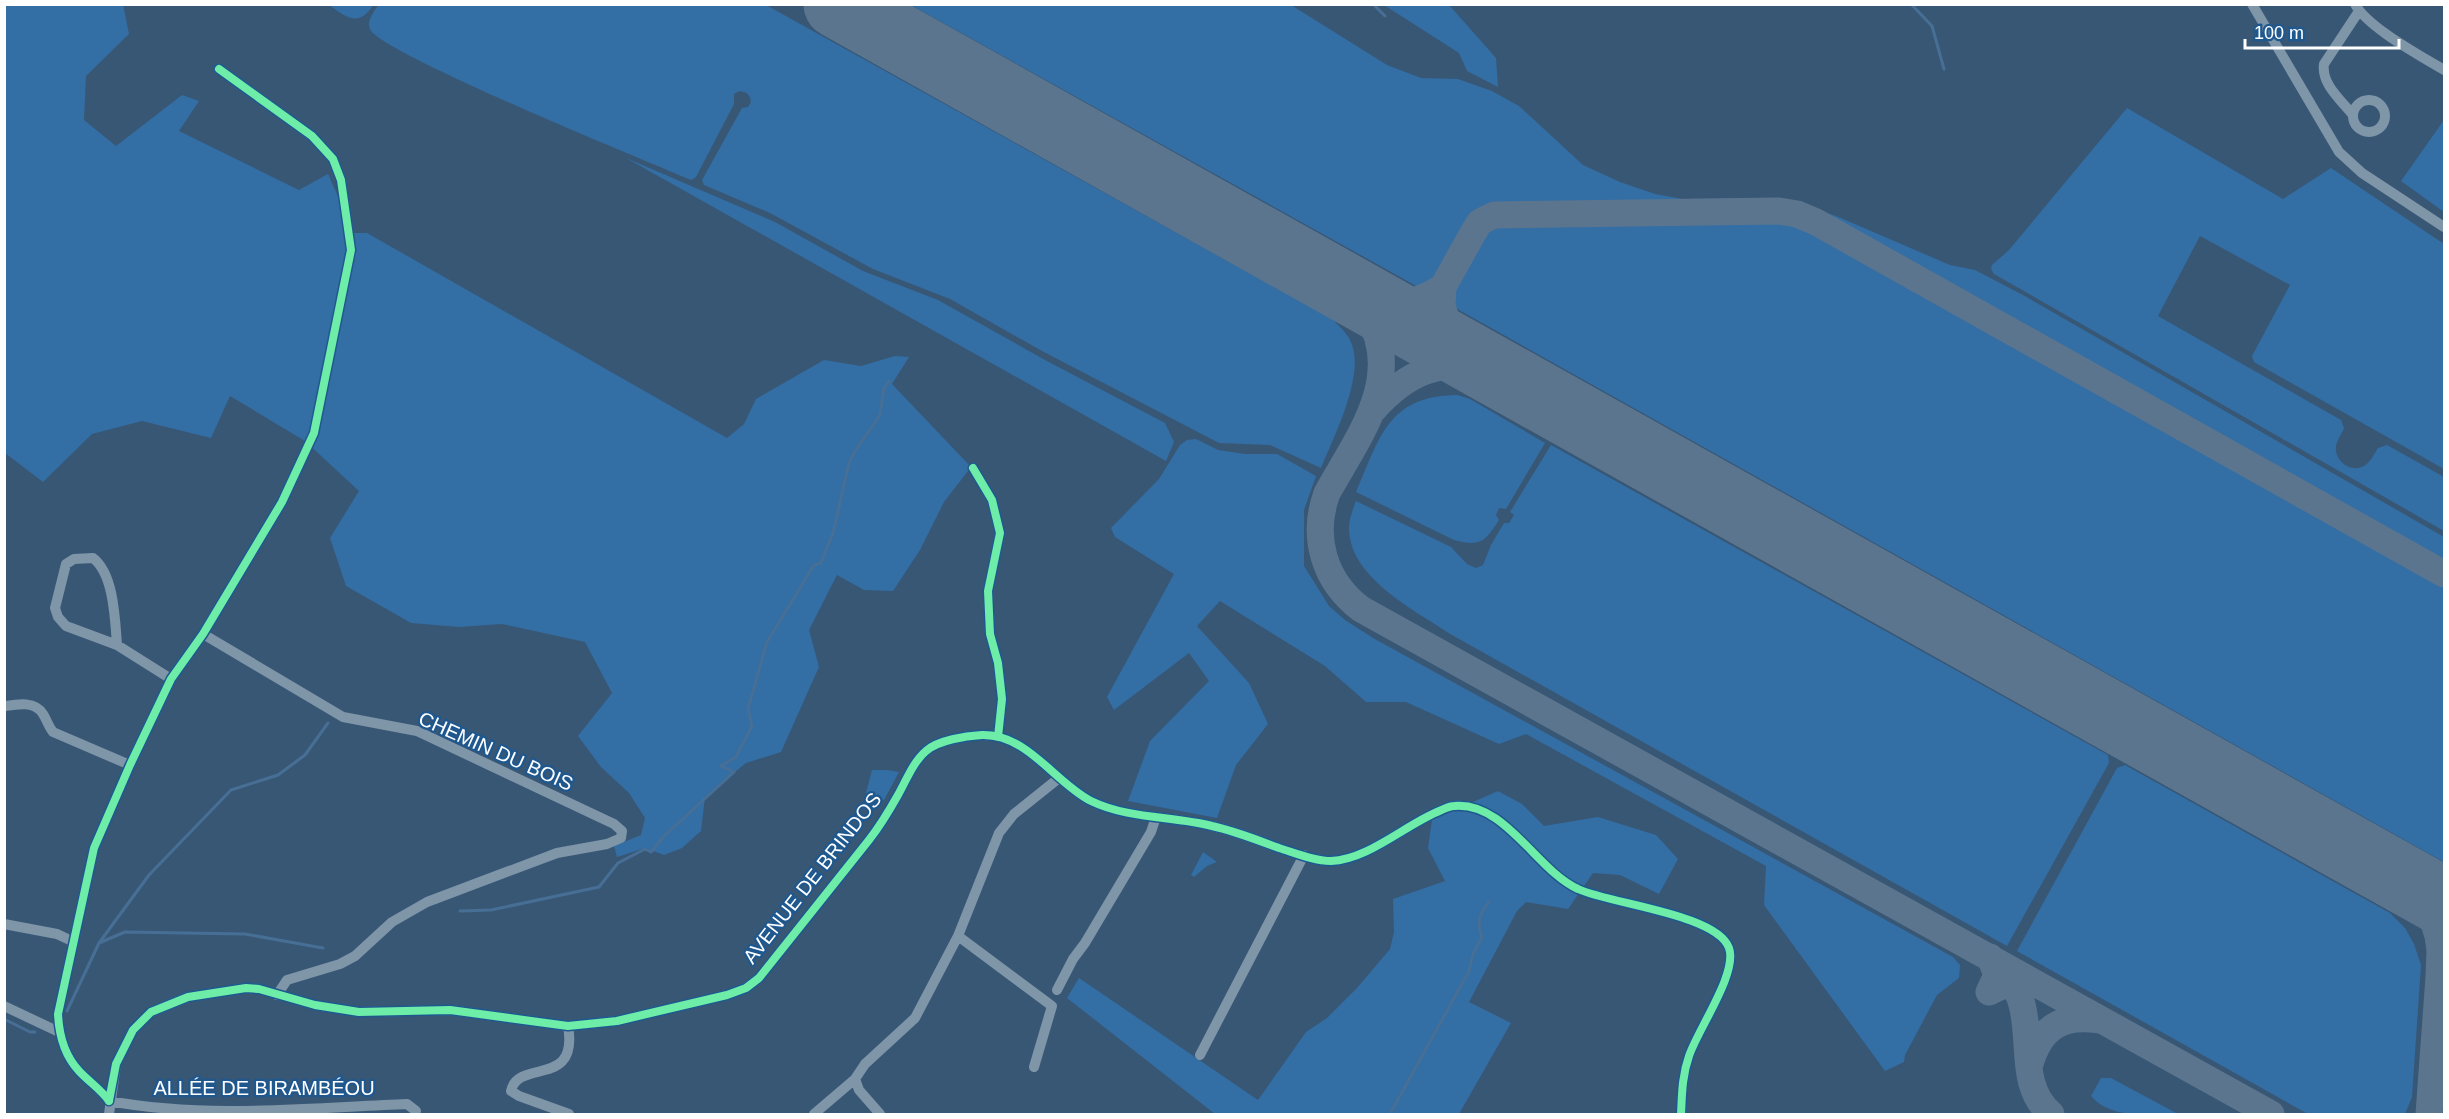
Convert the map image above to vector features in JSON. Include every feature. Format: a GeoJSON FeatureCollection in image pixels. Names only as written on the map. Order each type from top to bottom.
{"type":"FeatureCollection","features":[{"type":"Feature","properties":{"kind":"street"},"geometry":{"type":"LineString","coordinates":[[2252,4],[2339,152],[2376,183],[2445,227]]}},
{"type":"Feature","properties":{"kind":"street"},"geometry":{"type":"LineString","coordinates":[[2353,115],[2326,81],[2323,72],[2324,64],[2357,8],[2402,43],[2445,70]]}},
{"type":"Feature","properties":{"kind":"street"},"geometry":{"type":"LineString","coordinates":[[109,1101],[103,1092],[78,1071],[64,1048],[59,1032],[58,1014],[94,848],[171,679],[203,634],[282,502],[314,433],[351,250],[341,180],[333,159],[312,136],[219,69]]}},
{"type":"Feature","properties":{"kind":"street"},"geometry":{"type":"LineString","coordinates":[[973,468],[992,500],[1000,533],[988,591],[990,634],[998,663],[1002,699],[998,737],[1012,741],[1032,754],[1072,789],[1091,801],[1113,809],[1213,826],[1330,861],[1359,854],[1425,817],[1453,806],[1476,809],[1502,823],[1557,874],[1577,889],[1690,921],[1716,931],[1729,948],[1729,971],[1689,1055],[1684,1073],[1681,1114]]}},
{"type":"Feature","properties":{"kind":"street"},"geometry":{"type":"LineString","coordinates":[[117,645],[107,577],[102,565],[93,558],[74,559],[66,564],[62,575],[55,608],[58,617],[66,626],[117,645],[171,679]]}},
{"type":"Feature","properties":{"kind":"street","name":"CHEMIN DU BOIS"},"geometry":{"type":"LineString","coordinates":[[203,634],[343,717],[417,731],[614,824],[622,831],[621,837],[607,844],[557,853],[427,902],[392,922],[355,956],[340,964],[287,980],[277,995]]}},
{"type":"Feature","properties":{"kind":"street"},"geometry":{"type":"LineString","coordinates":[[6,706],[23,703],[33,706],[43,712],[47,726],[53,732],[130,765]]}},
{"type":"Feature","properties":{"kind":"street","name":"AVENUE DE BRINDOS"},"geometry":{"type":"LineString","coordinates":[[109,1114],[109,1101],[116,1064],[133,1030],[152,1012],[188,997],[230,990],[259,989],[315,1005],[359,1012],[450,1010],[568,1026],[617,1021],[727,995],[746,988],[759,978],[869,840],[886,817],[918,759],[927,749],[937,744],[978,736],[998,737]]}},
{"type":"Feature","properties":{"kind":"street"},"geometry":{"type":"LineString","coordinates":[[814,1114],[855,1079],[865,1064],[915,1018],[958,936],[999,833],[1014,814],[1059,777]]}},
{"type":"Feature","properties":{"kind":"street"},"geometry":{"type":"LineString","coordinates":[[1057,990],[1073,959],[1085,943],[1147,837],[1156,817]]}},
{"type":"Feature","properties":{"kind":"street"},"geometry":{"type":"LineString","coordinates":[[1200,1055],[1304,855]]}},
{"type":"Feature","properties":{"kind":"street"},"geometry":{"type":"LineString","coordinates":[[4,924],[57,934],[74,942]]}},
{"type":"Feature","properties":{"kind":"street"},"geometry":{"type":"LineString","coordinates":[[958,936],[1052,1005],[1034,1067]]}},
{"type":"Feature","properties":{"kind":"street"},"geometry":{"type":"LineString","coordinates":[[4,1006],[59,1032]]}},
{"type":"Feature","properties":{"kind":"street"},"geometry":{"type":"LineString","coordinates":[[568,1026],[571,1043],[567,1055],[559,1065],[519,1078],[511,1091],[569,1114]]}},
{"type":"Feature","properties":{"kind":"street"},"geometry":{"type":"LineString","coordinates":[[855,1079],[859,1090],[880,1114]]}},
{"type":"Feature","properties":{"kind":"street","name":"ALLÉE DE BIRAMBÉOU"},"geometry":{"type":"LineString","coordinates":[[109,1101],[170,1109],[269,1110],[407,1104],[416,1112]]}},
{"type":"Feature","properties":{"kind":"shaded area"},"geometry":{"type":"Polygon","coordinates":[[[123,4],[129,34],[86,76],[84,120],[116,146],[182,95],[199,101],[179,131],[299,190],[328,174],[340,201],[345,233],[367,233],[727,438],[744,424],[756,399],[824,360],[861,366],[895,356],[909,357],[892,384],[971,467],[944,502],[920,550],[893,591],[864,590],[837,575],[809,630],[819,667],[781,752],[746,763],[705,797],[701,831],[682,848],[664,855],[645,848],[617,857],[614,846],[641,835],[645,818],[629,793],[601,767],[578,736],[612,693],[585,642],[502,624],[459,627],[411,623],[346,586],[330,538],[359,491],[305,441],[230,396],[211,438],[142,421],[92,434],[43,482],[5,453],[5,5],[123,4]]]}},
{"type":"Feature","properties":{"kind":"shaded area"},"geometry":{"type":"Polygon","coordinates":[[[329,5],[373,5],[363,16],[352,18],[329,5]]]}},
{"type":"Feature","properties":{"kind":"shaded area"},"geometry":{"type":"Polygon","coordinates":[[[378,5],[766,5],[1332,319],[1350,340],[1354,353],[1354,369],[1347,404],[1321,468],[1270,445],[1219,443],[1042,351],[950,299],[873,269],[770,213],[704,185],[702,180],[742,108],[748,107],[751,102],[746,93],[739,91],[734,94],[734,104],[696,177],[691,180],[465,82],[384,41],[369,26],[378,5]]]}},
{"type":"Feature","properties":{"kind":"shaded area"},"geometry":{"type":"Polygon","coordinates":[[[911,5],[1291,5],[1387,65],[1421,78],[1458,79],[1492,91],[1519,106],[1583,165],[1620,182],[1655,194],[1683,199],[1756,198],[1763,205],[1493,209],[1473,222],[1445,272],[1438,280],[1418,287],[911,5]]]}},
{"type":"Feature","properties":{"kind":"shaded area"},"geometry":{"type":"Polygon","coordinates":[[[1384,5],[1449,5],[1496,58],[1498,87],[1467,71],[1459,53],[1384,5]]]}},
{"type":"Feature","properties":{"kind":"shaded area"},"geometry":{"type":"Polygon","coordinates":[[[2127,108],[2283,199],[2331,168],[2444,244],[2444,469],[2254,362],[2252,356],[2290,285],[2200,236],[2158,316],[2341,420],[2344,428],[2336,451],[2343,464],[2352,468],[2365,466],[2378,448],[2387,445],[2444,477],[2444,531],[1994,274],[1991,269],[1992,265],[2009,250],[2127,108]]]}},
{"type":"Feature","properties":{"kind":"shaded area"},"geometry":{"type":"Polygon","coordinates":[[[2444,120],[2444,212],[2401,181],[2444,120]]]}},
{"type":"Feature","properties":{"kind":"shaded area"},"geometry":{"type":"Polygon","coordinates":[[[626,158],[775,222],[863,271],[938,300],[1165,423],[1174,442],[1166,461],[626,158]]]}},
{"type":"Feature","properties":{"kind":"shaded area"},"geometry":{"type":"Polygon","coordinates":[[[1791,201],[1836,216],[1950,265],[1975,270],[2023,295],[2444,537],[2444,567],[1816,216],[1787,206],[1791,201]]]}},
{"type":"Feature","properties":{"kind":"shaded area"},"geometry":{"type":"Polygon","coordinates":[[[1778,216],[1792,219],[1823,232],[2444,580],[2444,862],[1450,305],[1448,291],[1453,278],[1479,232],[1489,222],[1514,219],[1778,216]]]}},
{"type":"Feature","properties":{"kind":"shaded area"},"geometry":{"type":"Polygon","coordinates":[[[1457,395],[1470,399],[1545,443],[1506,509],[1499,508],[1496,515],[1499,520],[1485,538],[1476,543],[1454,540],[1356,492],[1380,438],[1401,412],[1415,403],[1434,397],[1457,395]]]}},
{"type":"Feature","properties":{"kind":"shaded area"},"geometry":{"type":"Polygon","coordinates":[[[1196,439],[1218,450],[1245,454],[1277,454],[1316,476],[1304,510],[1304,566],[1329,606],[1345,620],[1373,638],[1953,957],[1960,965],[1959,978],[1937,995],[1905,1055],[1904,1062],[1885,1071],[1764,905],[1766,866],[1526,734],[1499,744],[1406,702],[1366,702],[1325,666],[1220,601],[1197,626],[1249,683],[1268,724],[1236,765],[1217,818],[1128,801],[1150,741],[1209,681],[1189,653],[1114,710],[1107,697],[1174,574],[1115,537],[1111,528],[1159,479],[1180,445],[1187,440],[1196,439]]]}},
{"type":"Feature","properties":{"kind":"shaded area"},"geometry":{"type":"Polygon","coordinates":[[[1551,445],[2108,755],[2109,763],[2007,946],[1452,635],[1387,591],[1372,578],[1360,562],[1352,546],[1349,528],[1356,501],[1451,547],[1467,564],[1476,568],[1483,565],[1491,545],[1504,523],[1509,523],[1514,515],[1510,512],[1551,445]]]}},
{"type":"Feature","properties":{"kind":"shaded area"},"geometry":{"type":"Polygon","coordinates":[[[2125,765],[2390,913],[2405,928],[2414,944],[2421,965],[2412,1097],[2405,1114],[2308,1114],[2017,951],[2117,768],[2125,765]]]}},
{"type":"Feature","properties":{"kind":"shaded area"},"geometry":{"type":"Polygon","coordinates":[[[872,770],[899,772],[884,800],[866,793],[872,770]]]}},
{"type":"Feature","properties":{"kind":"shaded area"},"geometry":{"type":"Polygon","coordinates":[[[1498,791],[1522,804],[1544,826],[1598,817],[1656,835],[1678,859],[1659,894],[1620,875],[1593,873],[1568,909],[1526,902],[1517,911],[1469,1002],[1511,1023],[1459,1114],[1215,1114],[1067,998],[1079,978],[1258,1100],[1306,1032],[1327,1018],[1357,988],[1390,949],[1394,932],[1393,899],[1445,881],[1428,848],[1432,820],[1498,791]]]}},
{"type":"Feature","properties":{"kind":"shaded area"},"geometry":{"type":"Polygon","coordinates":[[[1203,852],[1217,862],[1207,866],[1194,877],[1191,875],[1203,852]]]}},
{"type":"Feature","properties":{"kind":"shaded area"},"geometry":{"type":"Polygon","coordinates":[[[2101,1078],[2111,1078],[2178,1114],[2131,1114],[2109,1109],[2091,1096],[2101,1078]]]}},
{"type":"Feature","properties":{"kind":"waterway"},"geometry":{"type":"LineString","coordinates":[[1373,4],[1385,16]]}},
{"type":"Feature","properties":{"kind":"waterway"},"geometry":{"type":"LineString","coordinates":[[1911,4],[1932,26],[1944,69]]}},
{"type":"Feature","properties":{"kind":"waterway"},"geometry":{"type":"LineString","coordinates":[[460,911],[491,910],[599,887],[618,863],[645,849],[651,852],[663,837],[734,772],[721,766],[736,757],[752,726],[748,709],[767,642],[814,565],[821,563],[833,533],[849,463],[880,415],[884,388],[889,381]]}},
{"type":"Feature","properties":{"kind":"waterway"},"geometry":{"type":"LineString","coordinates":[[99,943],[149,875],[231,790],[278,775],[305,755],[328,723]]}},
{"type":"Feature","properties":{"kind":"waterway"},"geometry":{"type":"LineString","coordinates":[[1390,1114],[1469,971],[1473,954],[1482,937],[1479,927],[1480,918],[1489,902]]}},
{"type":"Feature","properties":{"kind":"waterway"},"geometry":{"type":"LineString","coordinates":[[67,1011],[99,943],[125,932],[245,934],[323,948]]}},
{"type":"Feature","properties":{"kind":"waterway"},"geometry":{"type":"LineString","coordinates":[[4,1019],[30,1032],[35,1032]]}},
{"type":"Feature","properties":{"kind":"taxiway"},"geometry":{"type":"LineString","coordinates":[[1490,369],[1458,345],[1449,332],[1442,305],[1443,287],[1480,222],[1494,215],[1779,211],[1797,214],[1816,222],[2444,574]]}},
{"type":"Feature","properties":{"kind":"taxiway"},"geometry":{"type":"LineString","coordinates":[[1334,282],[1367,314],[1378,338],[1381,361],[1379,384],[1373,407],[1327,493],[1322,509],[1320,526],[1324,557],[1330,572],[1348,598],[1361,609],[2271,1114]]}},
{"type":"Feature","properties":{"kind":"taxiway"},"geometry":{"type":"LineString","coordinates":[[1349,289],[1374,300],[1396,303],[1418,300],[1443,287]]}},
{"type":"Feature","properties":{"kind":"taxiway"},"geometry":{"type":"LineString","coordinates":[[1373,410],[1398,386],[1426,371],[1456,366],[1491,372]]}},
{"type":"Feature","properties":{"kind":"taxiway"},"geometry":{"type":"LineString","coordinates":[[2372,862],[2409,887],[2421,900],[2434,923],[2438,936],[2439,977],[2429,1114]]}},
{"type":"Feature","properties":{"kind":"taxiway"},"geometry":{"type":"LineString","coordinates":[[1990,957],[1997,975],[1989,992],[2016,979],[2027,979]]}},
{"type":"Feature","properties":{"kind":"taxiway"},"geometry":{"type":"LineString","coordinates":[[1999,966],[2015,987],[2021,1001],[2030,1076],[2041,1103],[2051,1114]]}},
{"type":"Feature","properties":{"kind":"taxiway"},"geometry":{"type":"LineString","coordinates":[[2030,1064],[2040,1041],[2054,1026],[2074,1019],[2099,1020]]}},
{"type":"Feature","properties":{"kind":"runway"},"geometry":{"type":"LineString","coordinates":[[838,4],[2444,902]]}},
{"type":"Feature","properties":{"kind":"cycle path"},"geometry":{"type":"LineString","coordinates":[[109,1101],[79,1071],[70,1058],[61,1037],[58,1014],[94,848],[171,679],[203,634],[282,502],[314,433],[351,250],[341,180],[333,159],[312,136],[219,69]]}},
{"type":"Feature","properties":{"kind":"cycle path"},"geometry":{"type":"LineString","coordinates":[[973,468],[992,500],[1000,533],[988,591],[990,634],[998,663],[1002,699],[998,737]]}},
{"type":"Feature","properties":{"kind":"cycle path"},"geometry":{"type":"LineString","coordinates":[[109,1101],[116,1064],[133,1030],[151,1012],[188,997],[246,988],[259,989],[315,1005],[359,1012],[450,1010],[568,1026],[617,1021],[727,995],[746,988],[759,978],[873,835],[921,755],[931,747],[945,741],[982,735],[998,737],[1027,750],[1078,793],[1105,807],[1221,828],[1325,861],[1345,859],[1372,849],[1424,818],[1448,807],[1472,807],[1489,814],[1505,825],[1549,868],[1578,889],[1661,911],[1705,927],[1720,936],[1729,948],[1730,959],[1723,986],[1689,1056],[1682,1092],[1681,1114]]}}]}
